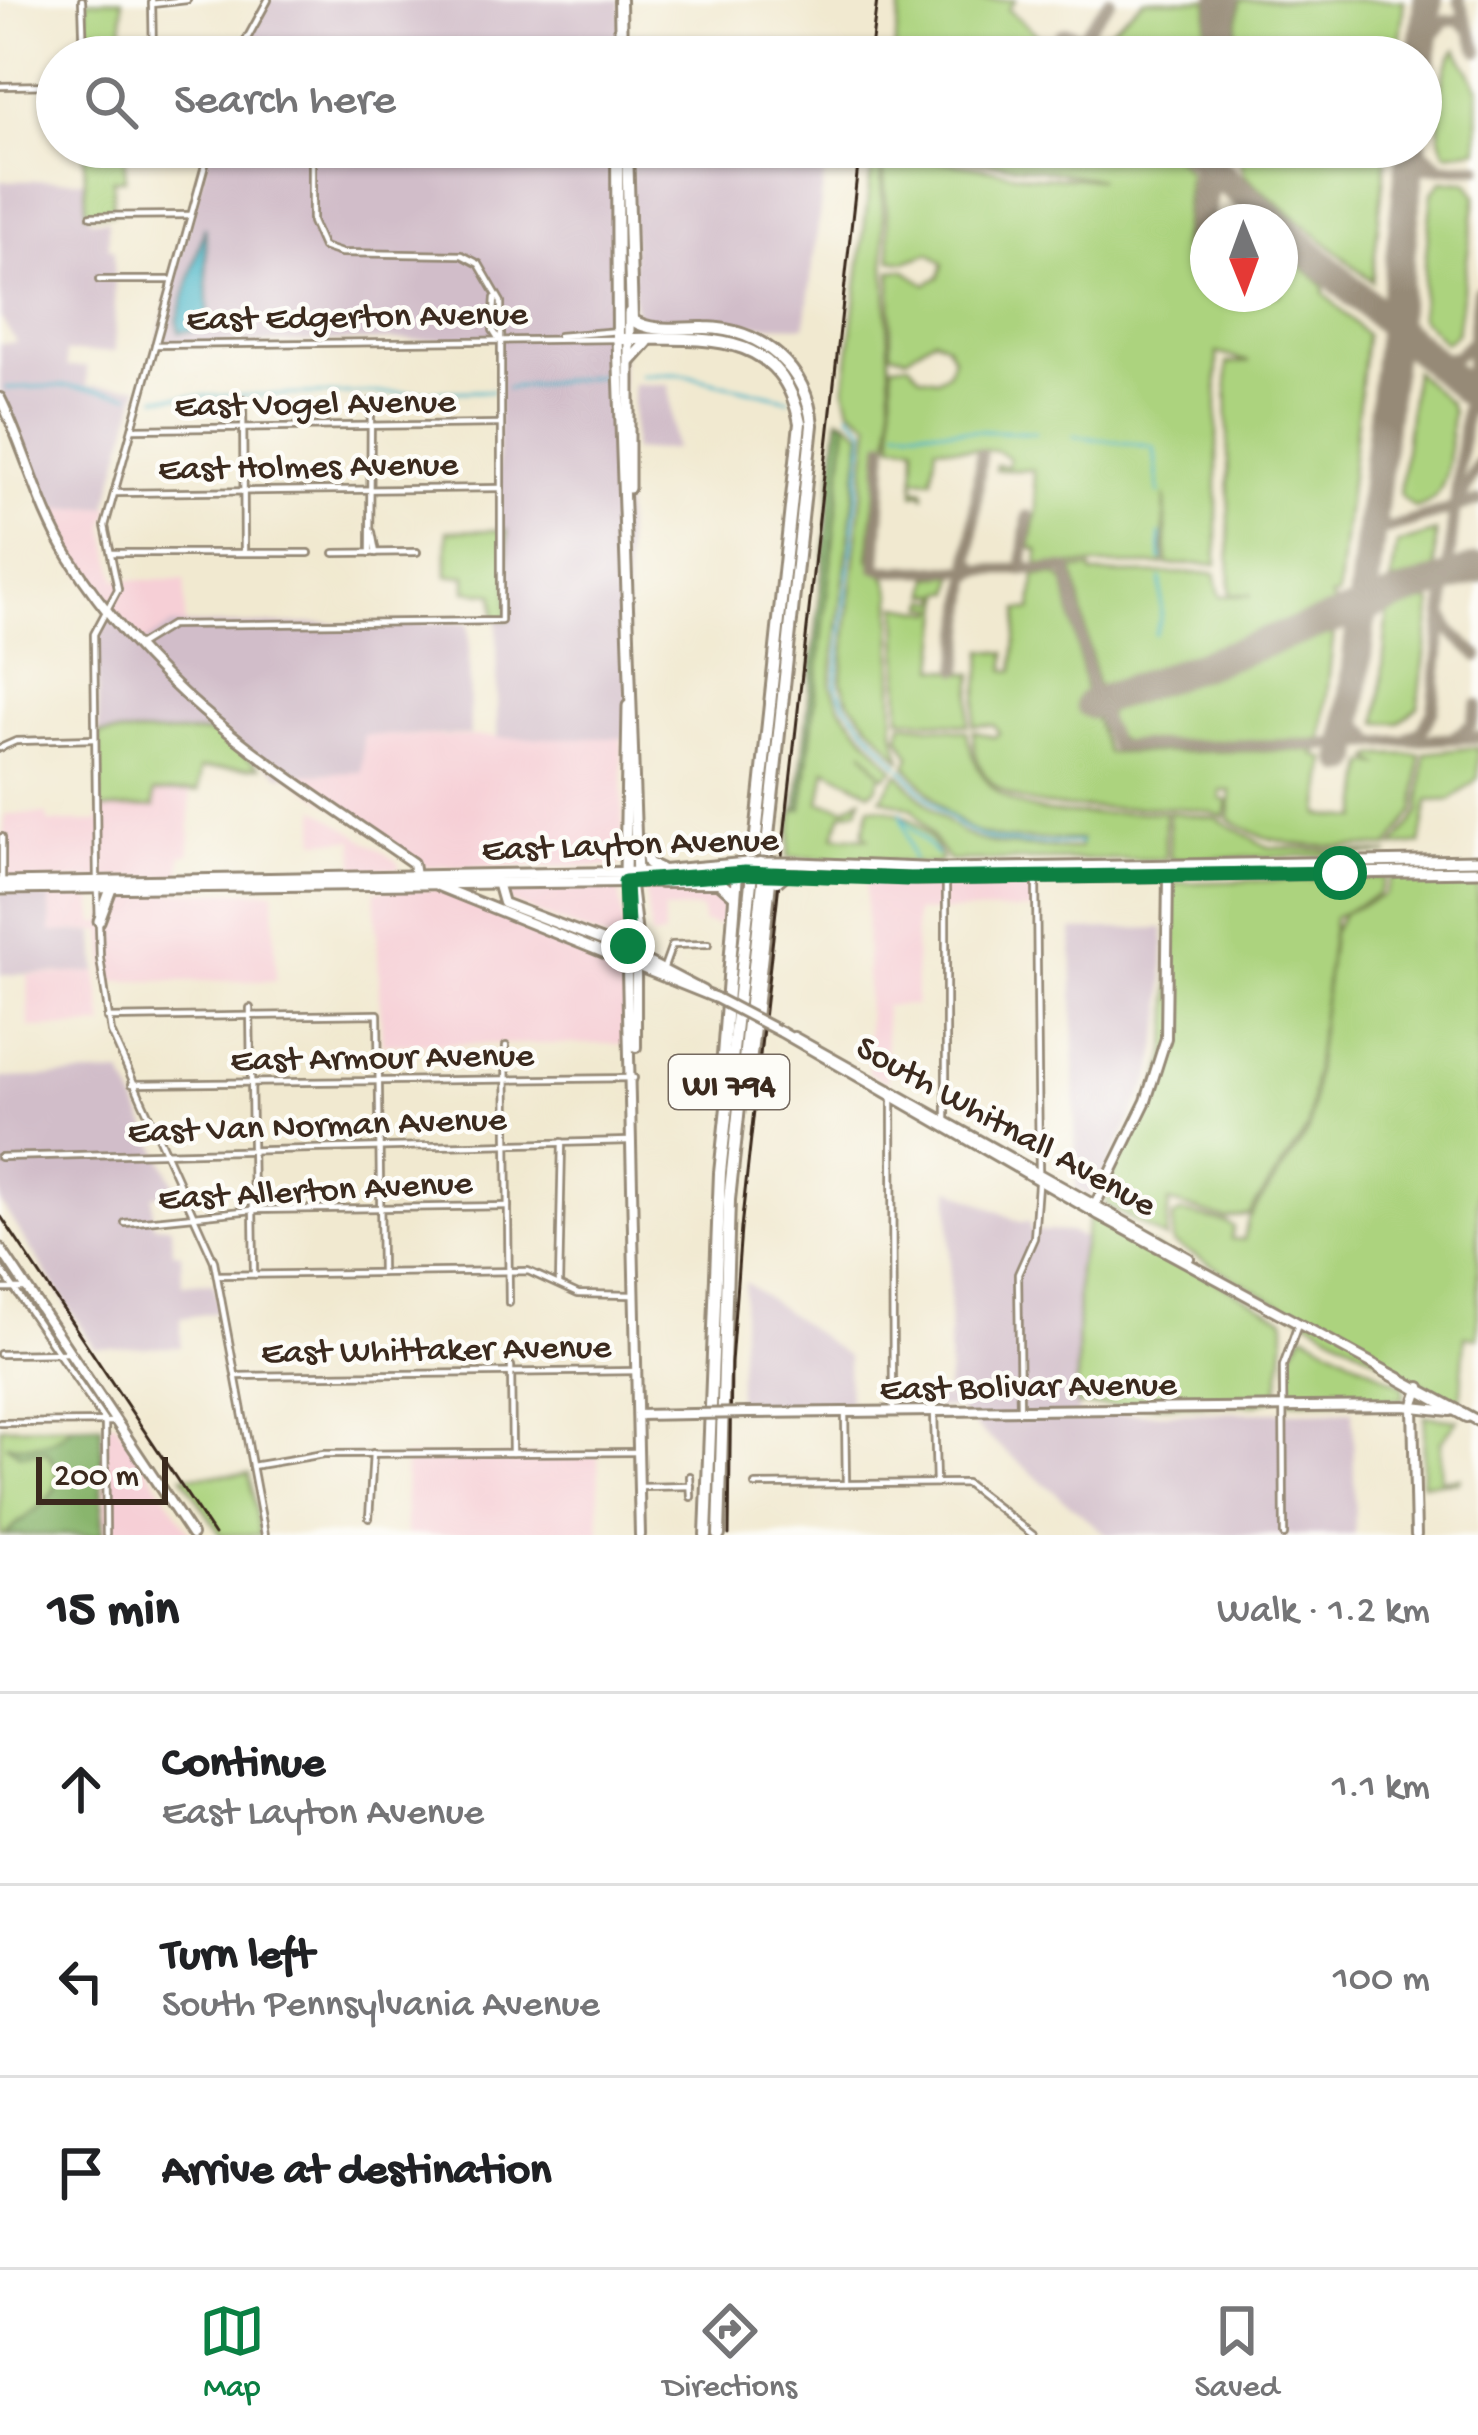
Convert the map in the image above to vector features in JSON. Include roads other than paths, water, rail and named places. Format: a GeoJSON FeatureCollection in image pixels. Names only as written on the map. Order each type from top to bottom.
{"type":"FeatureCollection","features":[{"type":"Feature","properties":{"kind":"main road"},"geometry":{"type":"LineString","coordinates":[[620,0],[621,36]]}},
{"type":"Feature","properties":{"kind":"main road"},"geometry":{"type":"LineString","coordinates":[[618,168],[629,700],[645,857],[664,876],[726,883],[737,902]]}},
{"type":"Feature","properties":{"kind":"main road"},"geometry":{"type":"LineString","coordinates":[[625,426],[630,361],[624,335],[629,309],[627,168]]}},
{"type":"Feature","properties":{"kind":"main road"},"geometry":{"type":"LineString","coordinates":[[629,309],[634,322],[656,334],[638,347],[630,361]]}},
{"type":"Feature","properties":{"kind":"main road","name":"WI 794"},"geometry":{"type":"LineString","coordinates":[[624,335],[707,328],[748,335],[775,352],[799,379],[806,433],[743,1056],[723,1309],[719,1535]]}},
{"type":"Feature","properties":{"kind":"main road","name":"WI 794"},"geometry":{"type":"LineString","coordinates":[[656,334],[736,344],[763,357],[781,375],[806,433],[727,1102],[711,1318],[706,1535]]}},
{"type":"Feature","properties":{"kind":"main road"},"geometry":{"type":"LineString","coordinates":[[629,700],[625,748],[636,932]]}},
{"type":"Feature","properties":{"kind":"main road"},"geometry":{"type":"LineString","coordinates":[[631,877],[638,806]]}},
{"type":"Feature","properties":{"kind":"main road","name":"East Layton Avenue"},"geometry":{"type":"LineString","coordinates":[[1168,871],[1478,860]]}},
{"type":"Feature","properties":{"kind":"main road"},"geometry":{"type":"LineString","coordinates":[[723,1309],[771,894],[784,874],[760,863]]}},
{"type":"Feature","properties":{"kind":"main road","name":"East Layton Avenue"},"geometry":{"type":"LineString","coordinates":[[1,886],[631,877],[760,863],[784,874]]}},
{"type":"Feature","properties":{"kind":"main road"},"geometry":{"type":"LineString","coordinates":[[631,877],[743,868],[713,1184],[711,1318]]}},
{"type":"Feature","properties":{"kind":"main road","name":"East Layton Avenue"},"geometry":{"type":"LineString","coordinates":[[743,868],[784,874],[1478,871]]}},
{"type":"Feature","properties":{"kind":"main road","name":"East Layton Avenue"},"geometry":{"type":"LineString","coordinates":[[98,884],[111,889],[410,880],[437,885],[631,877]]}},
{"type":"Feature","properties":{"kind":"main road"},"geometry":{"type":"LineString","coordinates":[[99,921],[111,889]]}},
{"type":"Feature","properties":{"kind":"street"},"geometry":{"type":"LineString","coordinates":[[82,0],[83,36]]}},
{"type":"Feature","properties":{"kind":"street"},"geometry":{"type":"LineString","coordinates":[[153,36],[152,2],[187,0]]}},
{"type":"Feature","properties":{"kind":"street"},"geometry":{"type":"LineString","coordinates":[[248,36],[268,0]]}},
{"type":"Feature","properties":{"kind":"street"},"geometry":{"type":"LineString","coordinates":[[0,86],[36,86]]}},
{"type":"Feature","properties":{"kind":"street"},"geometry":{"type":"LineString","coordinates":[[204,168],[105,526],[118,589],[94,634],[99,921],[107,1018],[218,1275],[265,1535]]}},
{"type":"Feature","properties":{"kind":"street"},"geometry":{"type":"LineString","coordinates":[[137,646],[172,625],[501,621],[498,338],[502,329],[496,296],[479,264],[462,255],[341,254],[323,248],[312,222],[312,168]]}},
{"type":"Feature","properties":{"kind":"street"},"geometry":{"type":"LineString","coordinates":[[91,216],[191,215]]}},
{"type":"Feature","properties":{"kind":"street"},"geometry":{"type":"LineString","coordinates":[[99,280],[173,280]]}},
{"type":"Feature","properties":{"kind":"street","name":"East Edgerton Avenue"},"geometry":{"type":"LineString","coordinates":[[155,345],[624,335]]}},
{"type":"Feature","properties":{"kind":"street"},"geometry":{"type":"LineString","coordinates":[[0,398],[66,554],[137,646],[190,704],[249,754],[413,863],[410,880]]}},
{"type":"Feature","properties":{"kind":"street"},"geometry":{"type":"LineString","coordinates":[[243,399],[244,552]]}},
{"type":"Feature","properties":{"kind":"street"},"geometry":{"type":"LineString","coordinates":[[371,401],[373,553]]}},
{"type":"Feature","properties":{"kind":"street","name":"East Vogel Avenue"},"geometry":{"type":"LineString","coordinates":[[132,429],[499,424]]}},
{"type":"Feature","properties":{"kind":"street","name":"East Holmes Avenue"},"geometry":{"type":"LineString","coordinates":[[116,493],[500,488]]}},
{"type":"Feature","properties":{"kind":"street"},"geometry":{"type":"LineString","coordinates":[[334,553],[417,552]]}},
{"type":"Feature","properties":{"kind":"street"},"geometry":{"type":"LineString","coordinates":[[111,554],[309,553]]}},
{"type":"Feature","properties":{"kind":"street"},"geometry":{"type":"LineString","coordinates":[[0,748],[16,741],[95,740]]}},
{"type":"Feature","properties":{"kind":"street"},"geometry":{"type":"LineString","coordinates":[[1,886],[2,837]]}},
{"type":"Feature","properties":{"kind":"street"},"geometry":{"type":"LineString","coordinates":[[1094,1207],[1146,1100],[1166,1037],[1168,871]]}},
{"type":"Feature","properties":{"kind":"street"},"geometry":{"type":"LineString","coordinates":[[1020,1410],[1018,1274],[1034,1238],[1038,1176],[1036,873]]}},
{"type":"Feature","properties":{"kind":"street"},"geometry":{"type":"LineString","coordinates":[[945,1123],[946,874]]}},
{"type":"Feature","properties":{"kind":"street"},"geometry":{"type":"LineString","coordinates":[[631,877],[640,1535]]}},
{"type":"Feature","properties":{"kind":"street","name":"South Whitnall Avenue"},"geometry":{"type":"LineString","coordinates":[[497,879],[503,903],[632,957],[781,1032],[1476,1420]]}},
{"type":"Feature","properties":{"kind":"street","name":"South Whitnall Avenue"},"geometry":{"type":"LineString","coordinates":[[437,885],[632,957]]}},
{"type":"Feature","properties":{"kind":"street"},"geometry":{"type":"LineString","coordinates":[[632,957],[636,932]]}},
{"type":"Feature","properties":{"kind":"street"},"geometry":{"type":"LineString","coordinates":[[663,972],[672,945],[708,944]]}},
{"type":"Feature","properties":{"kind":"street"},"geometry":{"type":"LineString","coordinates":[[107,1018],[250,1012],[377,1014],[381,1273]]}},
{"type":"Feature","properties":{"kind":"street"},"geometry":{"type":"LineString","coordinates":[[250,1012],[254,1275]]}},
{"type":"Feature","properties":{"kind":"street"},"geometry":{"type":"LineString","coordinates":[[506,1046],[509,1303]]}},
{"type":"Feature","properties":{"kind":"street","name":"East Armour Avenue"},"geometry":{"type":"LineString","coordinates":[[132,1084],[634,1078]]}},
{"type":"Feature","properties":{"kind":"street"},"geometry":{"type":"LineString","coordinates":[[892,1094],[892,1412]]}},
{"type":"Feature","properties":{"kind":"street","name":"East Van Norman Avenue"},"geometry":{"type":"LineString","coordinates":[[0,1157],[252,1146],[634,1141]]}},
{"type":"Feature","properties":{"kind":"street"},"geometry":{"type":"LineString","coordinates":[[560,1284],[562,1142]]}},
{"type":"Feature","properties":{"kind":"street","name":"East Allerton Avenue"},"geometry":{"type":"LineString","coordinates":[[125,1222],[196,1219],[253,1210],[508,1206]]}},
{"type":"Feature","properties":{"kind":"street"},"geometry":{"type":"LineString","coordinates":[[0,1248],[192,1535]]}},
{"type":"Feature","properties":{"kind":"street"},"geometry":{"type":"LineString","coordinates":[[0,1268],[105,1422],[106,1535]]}},
{"type":"Feature","properties":{"kind":"street"},"geometry":{"type":"LineString","coordinates":[[218,1275],[539,1272],[584,1295],[637,1295]]}},
{"type":"Feature","properties":{"kind":"street"},"geometry":{"type":"LineString","coordinates":[[0,1289],[28,1289]]}},
{"type":"Feature","properties":{"kind":"street"},"geometry":{"type":"LineString","coordinates":[[1284,1535],[1284,1355],[1299,1322]]}},
{"type":"Feature","properties":{"kind":"street"},"geometry":{"type":"LineString","coordinates":[[0,1354],[70,1353]]}},
{"type":"Feature","properties":{"kind":"street"},"geometry":{"type":"LineString","coordinates":[[511,1369],[512,1453]]}},
{"type":"Feature","properties":{"kind":"street","name":"East Whittaker Avenue"},"geometry":{"type":"LineString","coordinates":[[235,1376],[638,1371]]}},
{"type":"Feature","properties":{"kind":"street"},"geometry":{"type":"LineString","coordinates":[[1416,1535],[1415,1428],[1421,1391]]}},
{"type":"Feature","properties":{"kind":"street","name":"South Whitnall Avenue"},"geometry":{"type":"LineString","coordinates":[[1421,1391],[1450,1411],[1476,1420]]}},
{"type":"Feature","properties":{"kind":"street","name":"East Bolivar Avenue"},"geometry":{"type":"LineString","coordinates":[[638,1415],[1283,1407],[1450,1411]]}},
{"type":"Feature","properties":{"kind":"street"},"geometry":{"type":"LineString","coordinates":[[934,1411],[936,1483]]}},
{"type":"Feature","properties":{"kind":"street"},"geometry":{"type":"LineString","coordinates":[[845,1412],[846,1484]]}},
{"type":"Feature","properties":{"kind":"street"},"geometry":{"type":"LineString","coordinates":[[0,1423],[116,1421]]}},
{"type":"Feature","properties":{"kind":"street"},"geometry":{"type":"LineString","coordinates":[[253,1466],[309,1455],[639,1452]]}},
{"type":"Feature","properties":{"kind":"street"},"geometry":{"type":"LineString","coordinates":[[369,1518],[373,1453]]}},
{"type":"Feature","properties":{"kind":"street"},"geometry":{"type":"LineString","coordinates":[[690,1475],[691,1496]]}},
{"type":"Feature","properties":{"kind":"street"},"geometry":{"type":"LineString","coordinates":[[755,1485],[970,1484],[1033,1535]]}},
{"type":"Feature","properties":{"kind":"street"},"geometry":{"type":"LineString","coordinates":[[640,1487],[691,1486]]}},
{"type":"Feature","properties":{"kind":"water"},"geometry":{"type":"Polygon","coordinates":[[[205,227],[209,329],[179,332],[177,321],[205,227]]]}},
{"type":"Feature","properties":{"kind":"waterway"},"geometry":{"type":"LineString","coordinates":[[641,375],[681,374],[788,399]]}},
{"type":"Feature","properties":{"kind":"waterway"},"geometry":{"type":"LineString","coordinates":[[507,388],[609,375]]}},
{"type":"Feature","properties":{"kind":"waterway"},"geometry":{"type":"LineString","coordinates":[[6,388],[66,386],[130,395]]}},
{"type":"Feature","properties":{"kind":"waterway"},"geometry":{"type":"LineString","coordinates":[[157,397],[492,391]]}},
{"type":"Feature","properties":{"kind":"waterway"},"geometry":{"type":"LineString","coordinates":[[849,412],[865,429],[836,685],[845,704],[898,765]]}},
{"type":"Feature","properties":{"kind":"waterway"},"geometry":{"type":"LineString","coordinates":[[898,428],[1035,433]]}},
{"type":"Feature","properties":{"kind":"waterway"},"geometry":{"type":"LineString","coordinates":[[1074,436],[1154,447],[1159,493]]}},
{"type":"Feature","properties":{"kind":"waterway"},"geometry":{"type":"LineString","coordinates":[[1160,534],[1161,560]]}},
{"type":"Feature","properties":{"kind":"waterway"},"geometry":{"type":"LineString","coordinates":[[1155,634],[1161,617],[1161,579]]}},
{"type":"Feature","properties":{"kind":"waterway"},"geometry":{"type":"LineString","coordinates":[[902,769],[944,813],[979,836],[1020,843],[1081,843]]}},
{"type":"Feature","properties":{"kind":"waterway"},"geometry":{"type":"LineString","coordinates":[[901,812],[913,859]]}},
{"type":"Feature","properties":{"kind":"waterway"},"geometry":{"type":"LineString","coordinates":[[902,817],[937,855]]}},
{"type":"Feature","properties":{"kind":"railway"},"geometry":{"type":"LineString","coordinates":[[873,36],[877,0]]}},
{"type":"Feature","properties":{"kind":"railway"},"geometry":{"type":"LineString","coordinates":[[729,1535],[731,1363],[741,1228],[858,168]]}},
{"type":"Feature","properties":{"kind":"railway"},"geometry":{"type":"LineString","coordinates":[[0,1215],[214,1535]]}}]}
